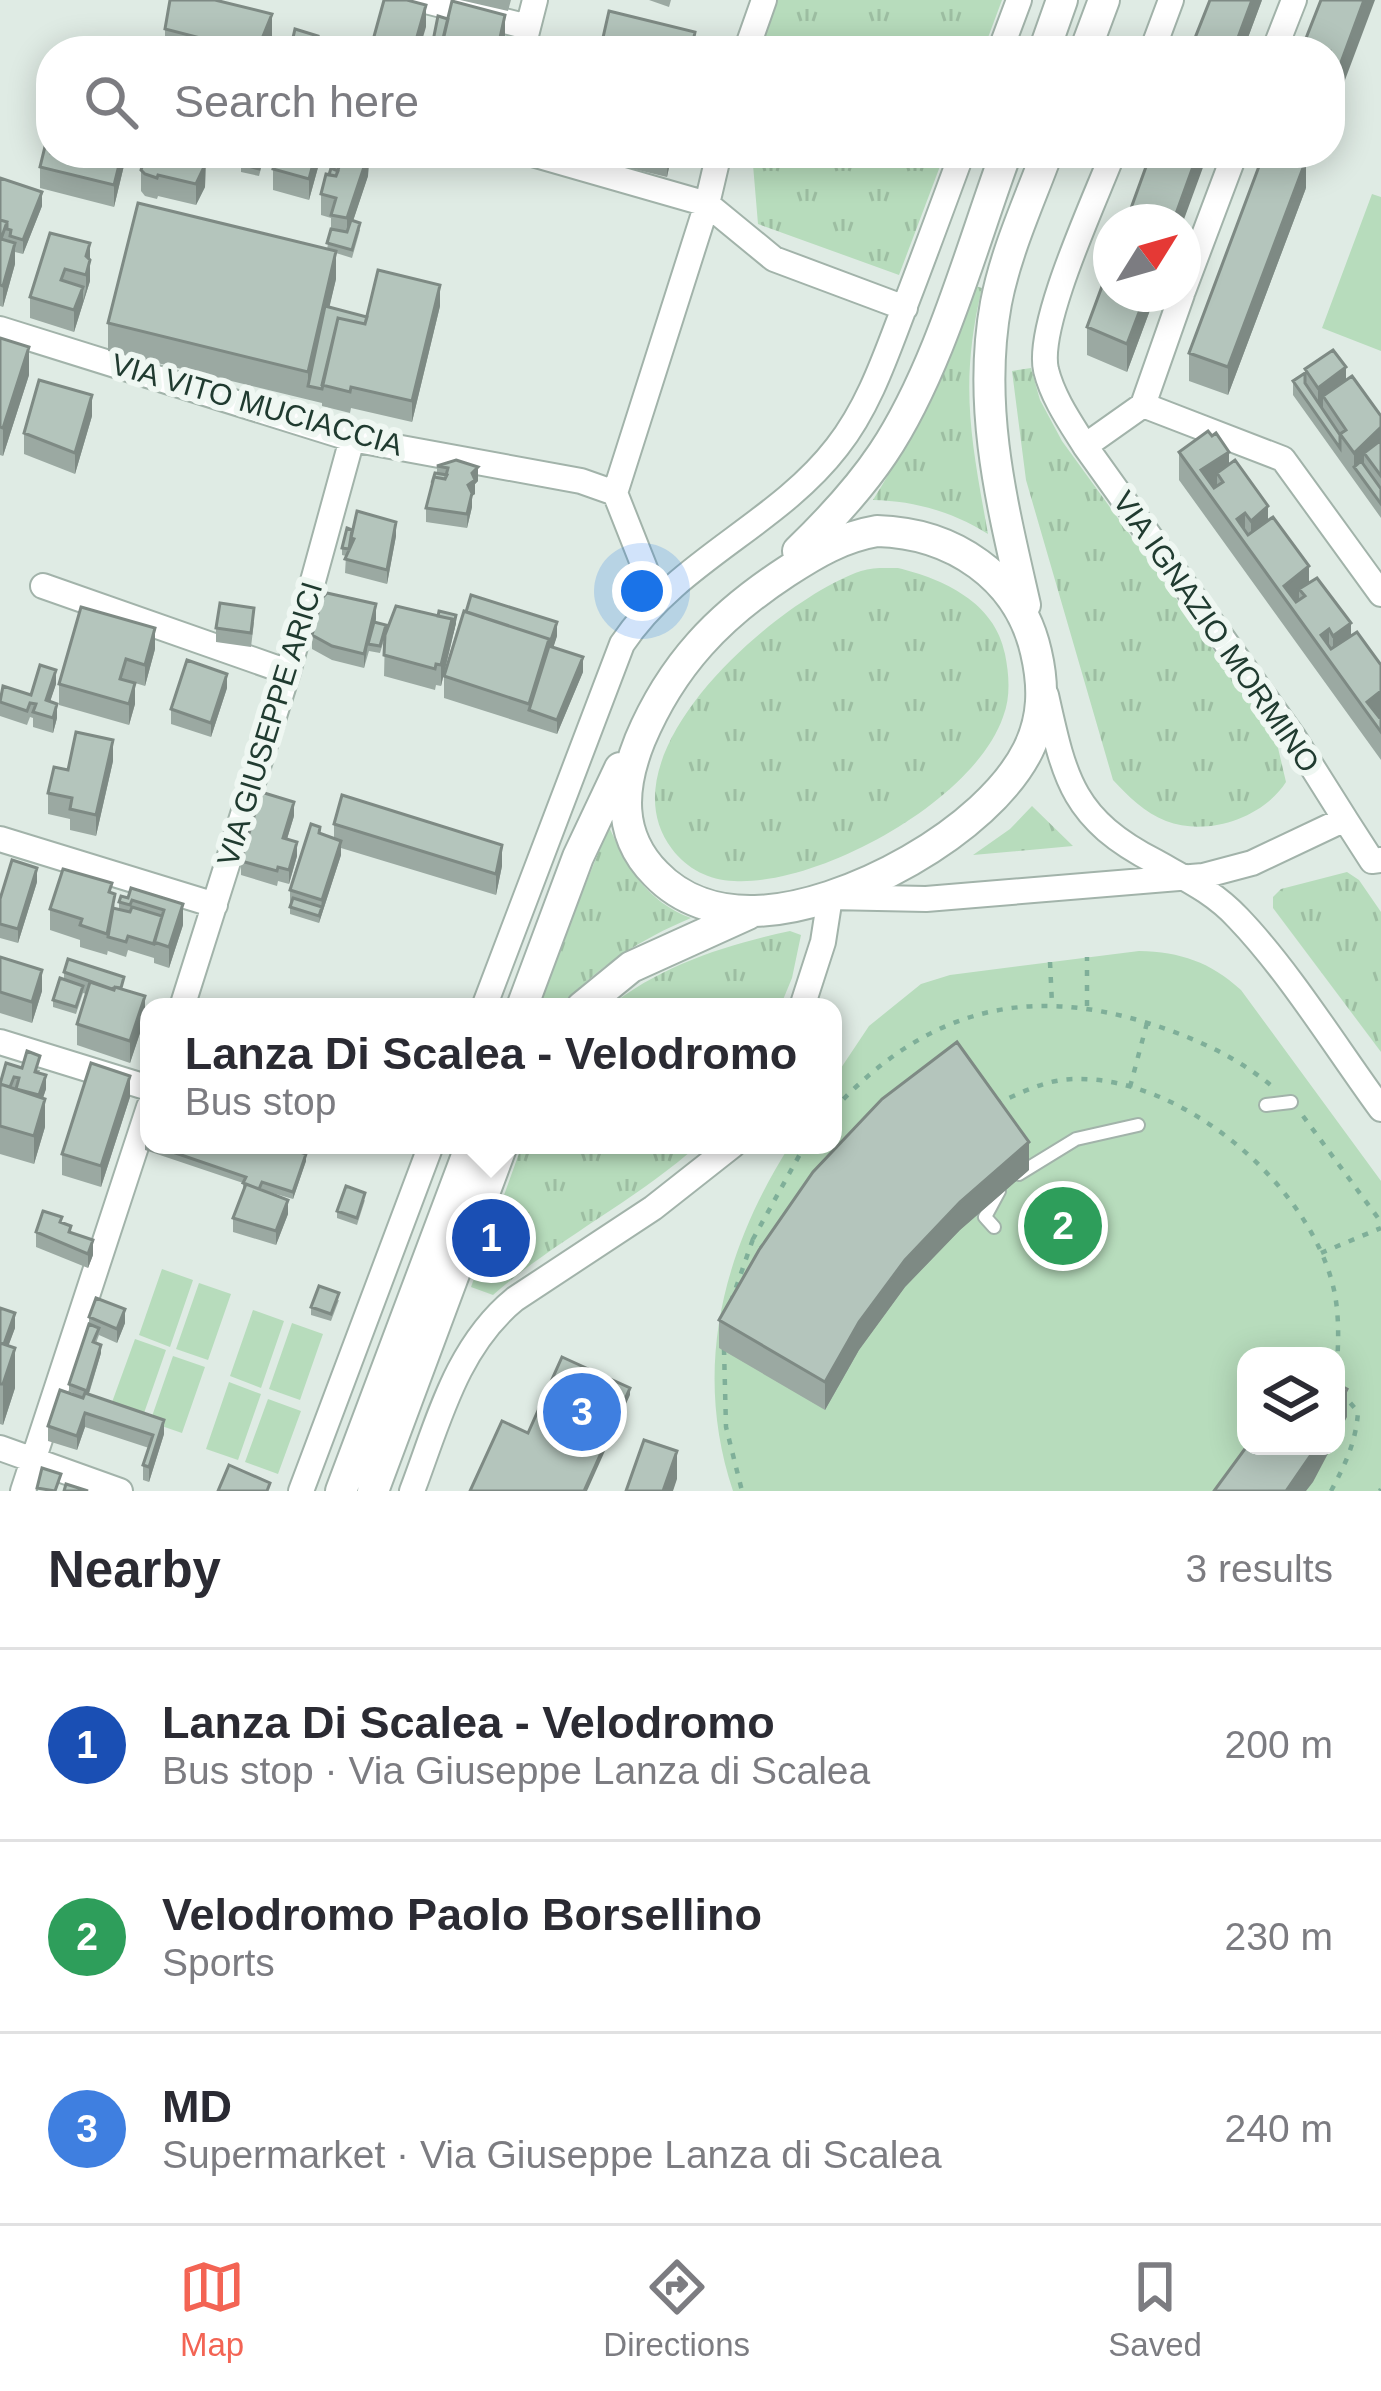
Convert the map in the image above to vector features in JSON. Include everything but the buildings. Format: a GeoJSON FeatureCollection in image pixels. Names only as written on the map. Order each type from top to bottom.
{"type":"FeatureCollection","features":[{"type":"Feature","properties":{"kind":"street"},"geometry":{"type":"LineString","coordinates":[[422,0],[517,36]]}},
{"type":"Feature","properties":{"kind":"street"},"geometry":{"type":"LineString","coordinates":[[526,36],[535,0]]}},
{"type":"Feature","properties":{"kind":"street"},"geometry":{"type":"LineString","coordinates":[[751,36],[764,0]]}},
{"type":"Feature","properties":{"kind":"street"},"geometry":{"type":"LineString","coordinates":[[1006,36],[1019,0]]}},
{"type":"Feature","properties":{"kind":"street"},"geometry":{"type":"LineString","coordinates":[[1049,36],[1062,0]]}},
{"type":"Feature","properties":{"kind":"street"},"geometry":{"type":"LineString","coordinates":[[1091,36],[1104,0]]}},
{"type":"Feature","properties":{"kind":"street"},"geometry":{"type":"LineString","coordinates":[[1158,36],[1172,0]]}},
{"type":"Feature","properties":{"kind":"street"},"geometry":{"type":"LineString","coordinates":[[1280,36],[1294,0]]}},
{"type":"Feature","properties":{"kind":"street"},"geometry":{"type":"LineString","coordinates":[[581,168],[707,204],[774,259],[904,308]]}},
{"type":"Feature","properties":{"kind":"street"},"geometry":{"type":"LineString","coordinates":[[657,598],[616,493],[715,168]]}},
{"type":"Feature","properties":{"kind":"street"},"geometry":{"type":"LineString","coordinates":[[487,998],[611,668],[638,620],[657,598],[785,497],[836,449],[868,397],[956,168]]}},
{"type":"Feature","properties":{"kind":"street"},"geometry":{"type":"LineString","coordinates":[[526,998],[595,818],[655,705],[692,649],[844,505],[899,427],[934,350],[1001,168]]}},
{"type":"Feature","properties":{"kind":"street"},"geometry":{"type":"LineString","coordinates":[[1042,168],[1002,276],[991,341],[989,433],[1063,767],[1101,829],[1220,899],[1381,1109]]}},
{"type":"Feature","properties":{"kind":"street","name":"VIA IGNAZIO MORMINO"},"geometry":{"type":"LineString","coordinates":[[1107,168],[1048,325],[1045,366],[1058,400],[1085,446],[1268,700],[1378,867]]}},
{"type":"Feature","properties":{"kind":"street"},"geometry":{"type":"LineString","coordinates":[[1201,242],[1229,168]]}},
{"type":"Feature","properties":{"kind":"street"},"geometry":{"type":"LineString","coordinates":[[1085,446],[1143,405],[1175,312]]}},
{"type":"Feature","properties":{"kind":"street","name":"VIA VITO MUCIACCIA"},"geometry":{"type":"LineString","coordinates":[[0,329],[352,439],[580,481],[616,493]]}},
{"type":"Feature","properties":{"kind":"street"},"geometry":{"type":"LineString","coordinates":[[1143,405],[1283,459],[1381,594]]}},
{"type":"Feature","properties":{"kind":"street","name":"VIA GIUSEPPE ARICI"},"geometry":{"type":"LineString","coordinates":[[185,998],[287,672],[352,439]]}},
{"type":"Feature","properties":{"kind":"street"},"geometry":{"type":"LineString","coordinates":[[750,596],[834,543],[859,534],[896,531],[934,541],[981,564],[1011,594],[1030,623]]}},
{"type":"Feature","properties":{"kind":"street"},"geometry":{"type":"LineString","coordinates":[[43,586],[287,672]]}},
{"type":"Feature","properties":{"kind":"street"},"geometry":{"type":"LineString","coordinates":[[830,897],[939,841],[1003,785],[1020,764],[1037,728],[1042,681]]}},
{"type":"Feature","properties":{"kind":"street"},"geometry":{"type":"LineString","coordinates":[[655,705],[625,785],[631,836],[651,870],[681,895],[709,906],[754,911]]}},
{"type":"Feature","properties":{"kind":"street"},"geometry":{"type":"LineString","coordinates":[[593,998],[631,967],[754,911],[830,897],[926,899],[1186,877],[1252,863],[1345,819]]}},
{"type":"Feature","properties":{"kind":"street"},"geometry":{"type":"LineString","coordinates":[[0,839],[214,905]]}},
{"type":"Feature","properties":{"kind":"street"},"geometry":{"type":"LineString","coordinates":[[1252,863],[1241,872],[1237,896],[1262,948]]}},
{"type":"Feature","properties":{"kind":"street"},"geometry":{"type":"LineString","coordinates":[[805,998],[824,942],[830,897]]}},
{"type":"Feature","properties":{"kind":"street"},"geometry":{"type":"LineString","coordinates":[[0,1042],[140,1085]]}},
{"type":"Feature","properties":{"kind":"street"},"geometry":{"type":"LineString","coordinates":[[23,1491],[140,1135]]}},
{"type":"Feature","properties":{"kind":"street"},"geometry":{"type":"LineString","coordinates":[[301,1491],[428,1154]]}},
{"type":"Feature","properties":{"kind":"street"},"geometry":{"type":"LineString","coordinates":[[341,1491],[468,1154]]}},
{"type":"Feature","properties":{"kind":"street"},"geometry":{"type":"LineString","coordinates":[[373,1491],[499,1154]]}},
{"type":"Feature","properties":{"kind":"street"},"geometry":{"type":"LineString","coordinates":[[412,1491],[465,1357],[490,1321],[515,1299],[689,1183],[723,1154]]}},
{"type":"Feature","properties":{"kind":"street"},"geometry":{"type":"LineString","coordinates":[[400,1418],[435,1431]]}},
{"type":"Feature","properties":{"kind":"street"},"geometry":{"type":"LineString","coordinates":[[0,1448],[120,1491]]}},
{"type":"Feature","properties":{"kind":"lane"},"geometry":{"type":"LineString","coordinates":[[1267,1105],[1292,1102]]}},
{"type":"Feature","properties":{"kind":"lane"},"geometry":{"type":"LineString","coordinates":[[994,1227],[985,1216],[993,1195],[1033,1164],[1076,1139],[1138,1125]]}},
{"type":"Feature","properties":{"kind":"path"},"geometry":{"type":"LineString","coordinates":[[1087,1008],[1088,957]]}},
{"type":"Feature","properties":{"kind":"path"},"geometry":{"type":"LineString","coordinates":[[1050,962],[1052,1005]]}},
{"type":"Feature","properties":{"kind":"path"},"geometry":{"type":"LineString","coordinates":[[842,1100],[906,1045],[982,1011],[1052,1005],[1147,1023],[1222,1052],[1256,1073],[1292,1102],[1350,1175],[1381,1225],[1322,1253]]}},
{"type":"Feature","properties":{"kind":"path"},"geometry":{"type":"LineString","coordinates":[[1130,1088],[1147,1023]]}},
{"type":"Feature","properties":{"kind":"path"},"geometry":{"type":"LineString","coordinates":[[986,1110],[1058,1080],[1078,1078],[1130,1088],[1181,1108],[1256,1160],[1286,1192],[1322,1253],[1335,1294],[1336,1378],[1358,1412],[1351,1450],[1331,1491]]}},
{"type":"Feature","properties":{"kind":"path"},"geometry":{"type":"LineString","coordinates":[[985,1090],[996,1104]]}},
{"type":"Feature","properties":{"kind":"path"},"geometry":{"type":"LineString","coordinates":[[730,1307],[753,1238],[801,1154]]}},
{"type":"Feature","properties":{"kind":"path"},"geometry":{"type":"LineString","coordinates":[[753,1238],[774,1257]]}},
{"type":"Feature","properties":{"kind":"path"},"geometry":{"type":"LineString","coordinates":[[764,1249],[771,1238]]}},
{"type":"Feature","properties":{"kind":"path"},"geometry":{"type":"LineString","coordinates":[[725,1330],[726,1427],[742,1491]]}},
{"type":"Feature","properties":{"kind":"green space"},"geometry":{"type":"Polygon","coordinates":[[[777,0],[1002,0],[989,36],[764,36],[777,0]]]}},
{"type":"Feature","properties":{"kind":"green space"},"geometry":{"type":"Polygon","coordinates":[[[753,168],[939,168],[899,275],[758,224],[753,168]]]}},
{"type":"Feature","properties":{"kind":"green space"},"geometry":{"type":"Polygon","coordinates":[[[1372,194],[1381,197],[1381,351],[1322,328],[1372,194]]]}},
{"type":"Feature","properties":{"kind":"green space"},"geometry":{"type":"Polygon","coordinates":[[[972,285],[982,288],[971,354],[970,411],[988,534],[933,509],[873,500],[928,395],[972,285]]]}},
{"type":"Feature","properties":{"kind":"green space"},"geometry":{"type":"Polygon","coordinates":[[[1031,368],[1040,400],[1062,441],[1275,735],[1286,782],[1249,814],[1199,827],[1166,821],[1113,780],[1026,480],[1012,371],[1031,368]]]}},
{"type":"Feature","properties":{"kind":"green space"},"geometry":{"type":"Polygon","coordinates":[[[898,568],[965,596],[999,636],[1008,694],[1003,717],[987,748],[928,807],[849,853],[769,879],[725,880],[692,868],[672,849],[656,811],[659,769],[678,726],[708,684],[787,613],[861,571],[898,568]]]}},
{"type":"Feature","properties":{"kind":"green space"},"geometry":{"type":"Polygon","coordinates":[[[1032,806],[1073,846],[973,855],[1010,829],[1032,806]]]}},
{"type":"Feature","properties":{"kind":"green space"},"geometry":{"type":"Polygon","coordinates":[[[609,827],[640,882],[662,902],[691,918],[621,955],[570,998],[539,998],[609,827]]]}},
{"type":"Feature","properties":{"kind":"green space"},"geometry":{"type":"Polygon","coordinates":[[[1347,872],[1359,880],[1381,912],[1381,1052],[1273,908],[1273,897],[1281,889],[1347,872]]]}},
{"type":"Feature","properties":{"kind":"green space"},"geometry":{"type":"Polygon","coordinates":[[[790,931],[801,935],[784,998],[621,998],[695,959],[790,931]]]}},
{"type":"Feature","properties":{"kind":"green space"},"geometry":{"type":"Polygon","coordinates":[[[1139,951],[1194,960],[1241,990],[1381,1181],[1381,1491],[733,1491],[715,1400],[715,1355],[732,1269],[747,1226],[785,1154],[842,1154],[842,1066],[869,1026],[921,984],[950,975],[1139,951]]]}},
{"type":"Feature","properties":{"kind":"green space"},"geometry":{"type":"Polygon","coordinates":[[[519,1154],[687,1154],[493,1295],[471,1287],[519,1154]]]}},
{"type":"Feature","properties":{"kind":"green space"},"geometry":{"type":"Polygon","coordinates":[[[162,1269],[193,1280],[170,1347],[139,1335],[162,1269]]]}},
{"type":"Feature","properties":{"kind":"green space"},"geometry":{"type":"Polygon","coordinates":[[[199,1283],[231,1294],[208,1360],[176,1349],[199,1283]]]}},
{"type":"Feature","properties":{"kind":"green space"},"geometry":{"type":"Polygon","coordinates":[[[253,1310],[284,1321],[261,1388],[230,1376],[253,1310]]]}},
{"type":"Feature","properties":{"kind":"green space"},"geometry":{"type":"Polygon","coordinates":[[[292,1323],[323,1334],[300,1400],[269,1389],[292,1323]]]}},
{"type":"Feature","properties":{"kind":"green space"},"geometry":{"type":"Polygon","coordinates":[[[135,1339],[166,1350],[143,1416],[111,1405],[135,1339]]]}},
{"type":"Feature","properties":{"kind":"green space"},"geometry":{"type":"Polygon","coordinates":[[[173,1356],[205,1367],[182,1433],[150,1422],[173,1356]]]}},
{"type":"Feature","properties":{"kind":"green space"},"geometry":{"type":"Polygon","coordinates":[[[229,1382],[261,1394],[238,1460],[206,1449],[229,1382]]]}},
{"type":"Feature","properties":{"kind":"green space"},"geometry":{"type":"Polygon","coordinates":[[[268,1399],[301,1411],[278,1474],[245,1462],[268,1399]]]}},
{"type":"Feature","properties":{"kind":"place","name":"Velodromo Paolo Borsellino"},"geometry":{"type":"Point","coordinates":[1063,1226]}},
{"type":"Feature","properties":{"kind":"place","name":"Lanza Di Scalea - Velodromo"},"geometry":{"type":"Point","coordinates":[491,1238]}},
{"type":"Feature","properties":{"kind":"place","name":"MD"},"geometry":{"type":"Point","coordinates":[582,1412]}}]}
